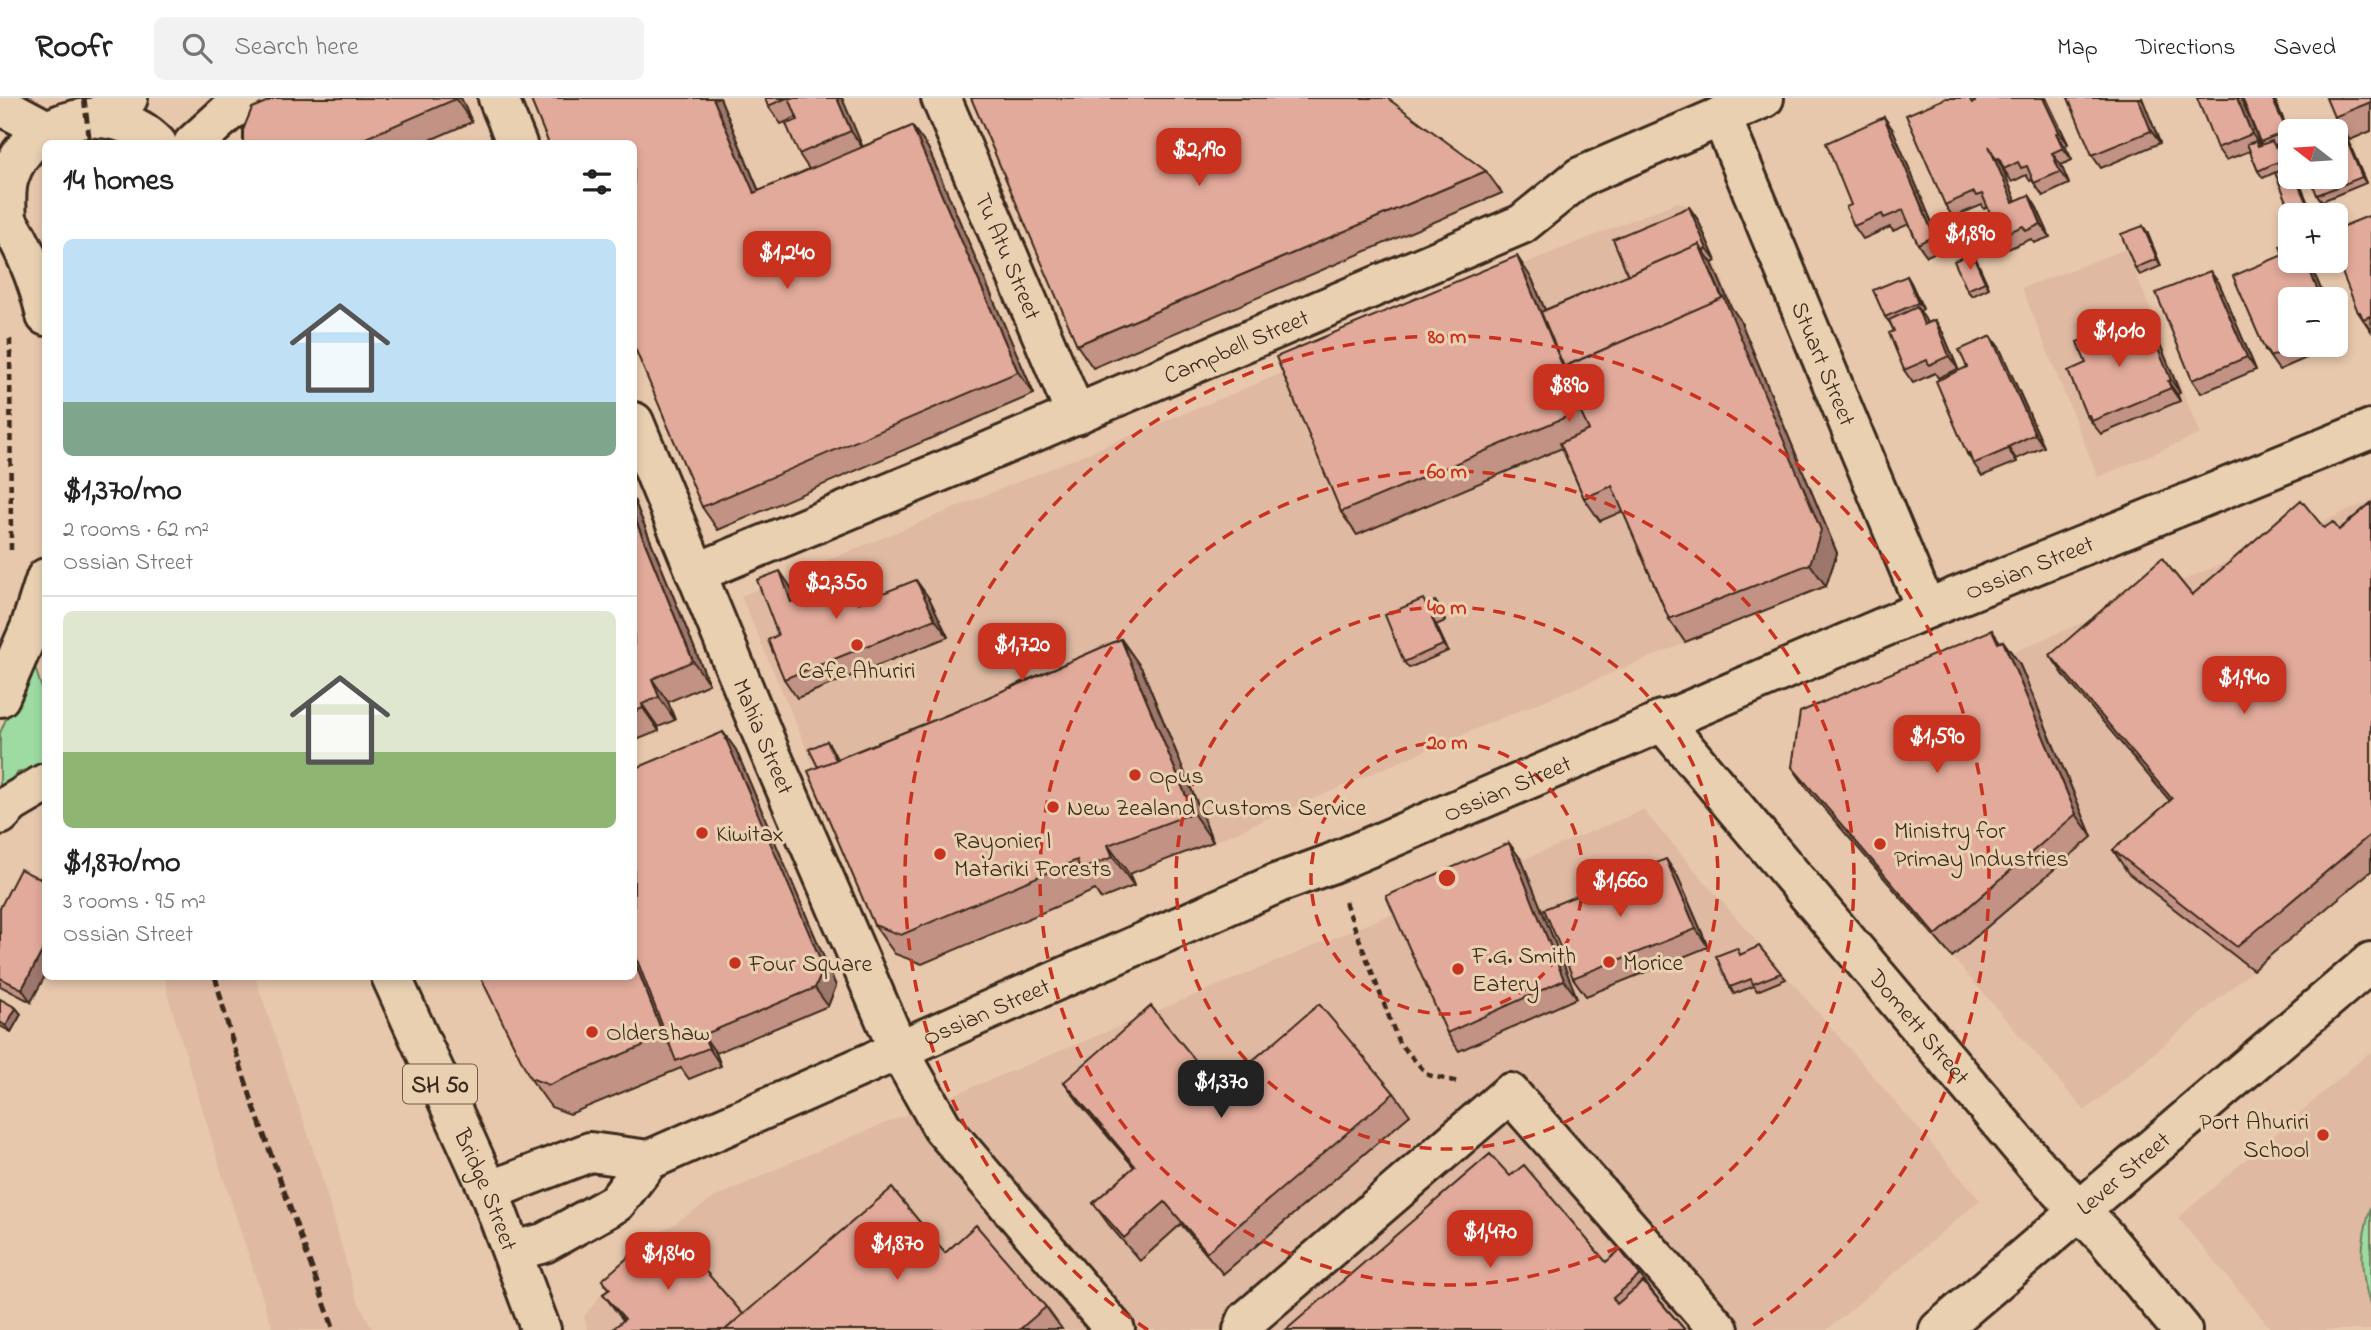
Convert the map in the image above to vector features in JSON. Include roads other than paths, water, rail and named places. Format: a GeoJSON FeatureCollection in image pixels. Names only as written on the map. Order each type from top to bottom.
{"type":"FeatureCollection","features":[{"type":"Feature","properties":{"kind":"main road"},"geometry":{"type":"LineString","coordinates":[[198,140],[248,98]]}},
{"type":"Feature","properties":{"kind":"main road"},"geometry":{"type":"LineString","coordinates":[[498,98],[515,140]]}},
{"type":"Feature","properties":{"kind":"main road","name":"Tu Atu Street"},"geometry":{"type":"LineString","coordinates":[[941,98],[1076,415]]}},
{"type":"Feature","properties":{"kind":"main road","name":"Campbell Street"},"geometry":{"type":"LineString","coordinates":[[696,573],[1076,415],[1522,224],[1580,177],[1764,98]]}},
{"type":"Feature","properties":{"kind":"main road"},"geometry":{"type":"LineString","coordinates":[[0,105],[45,129]]}},
{"type":"Feature","properties":{"kind":"main road"},"geometry":{"type":"LineString","coordinates":[[42,304],[31,270],[3,216],[9,177],[30,142],[45,129],[64,120],[114,106],[152,140]]}},
{"type":"Feature","properties":{"kind":"main road","name":"Stuart Street"},"geometry":{"type":"LineString","coordinates":[[1721,116],[1926,609]]}},
{"type":"Feature","properties":{"kind":"main road","name":"Mahia Street"},"geometry":{"type":"LineString","coordinates":[[637,429],[769,750],[898,1049],[942,1127],[1115,1330]]}},
{"type":"Feature","properties":{"kind":"main road","name":"Ossian Street"},"geometry":{"type":"LineString","coordinates":[[513,1251],[544,1243],[616,1203],[649,1160],[898,1049],[1661,720],[1926,609],[2371,429]]}},
{"type":"Feature","properties":{"kind":"main road"},"geometry":{"type":"LineString","coordinates":[[0,697],[30,628],[42,591]]}},
{"type":"Feature","properties":{"kind":"main road","name":"Domett Street"},"geometry":{"type":"LineString","coordinates":[[1661,720],[2042,1172],[2079,1209],[2182,1330]]}},
{"type":"Feature","properties":{"kind":"main road"},"geometry":{"type":"LineString","coordinates":[[0,815],[12,803],[42,785]]}},
{"type":"Feature","properties":{"kind":"main road","name":"Lever Street"},"geometry":{"type":"LineString","coordinates":[[1939,1330],[2371,962]]}},
{"type":"Feature","properties":{"kind":"main road","name":"Bridge Street"},"geometry":{"type":"LineString","coordinates":[[393,980],[489,1191],[541,1330]]}},
{"type":"Feature","properties":{"kind":"main road"},"geometry":{"type":"LineString","coordinates":[[1243,1330],[1247,1320],[1510,1093],[1719,1330]]}},
{"type":"Feature","properties":{"kind":"main road"},"geometry":{"type":"LineString","coordinates":[[489,1191],[590,1152],[649,1160]]}},
{"type":"Feature","properties":{"kind":"railway"},"geometry":{"type":"LineString","coordinates":[[84,98],[89,140]]}},
{"type":"Feature","properties":{"kind":"railway"},"geometry":{"type":"LineString","coordinates":[[216,980],[255,1110],[334,1330]]}},
{"type":"Feature","properties":{"kind":"place","name":"Cafe Ahuriri"},"geometry":{"type":"Point","coordinates":[857,645]}},
{"type":"Feature","properties":{"kind":"place","name":"Opus"},"geometry":{"type":"Point","coordinates":[1135,775]}},
{"type":"Feature","properties":{"kind":"place","name":"New Zealand Customs Service"},"geometry":{"type":"Point","coordinates":[1053,807]}},
{"type":"Feature","properties":{"kind":"place","name":"Kiwitax"},"geometry":{"type":"Point","coordinates":[702,833]}},
{"type":"Feature","properties":{"kind":"place","name":"Ministry for Primay Industries"},"geometry":{"type":"Point","coordinates":[1880,844]}},
{"type":"Feature","properties":{"kind":"place","name":"Rayonier | Matariki Forests"},"geometry":{"type":"Point","coordinates":[940,854]}},
{"type":"Feature","properties":{"kind":"place","name":"Morice"},"geometry":{"type":"Point","coordinates":[1609,962]}},
{"type":"Feature","properties":{"kind":"place","name":"Four Square"},"geometry":{"type":"Point","coordinates":[735,963]}},
{"type":"Feature","properties":{"kind":"place","name":"F.G. Smith Eatery"},"geometry":{"type":"Point","coordinates":[1458,969]}},
{"type":"Feature","properties":{"kind":"place","name":"Oldershaw"},"geometry":{"type":"Point","coordinates":[592,1032]}},
{"type":"Feature","properties":{"kind":"place","name":"Port Ahuriri School"},"geometry":{"type":"Point","coordinates":[2323,1135]}}]}
